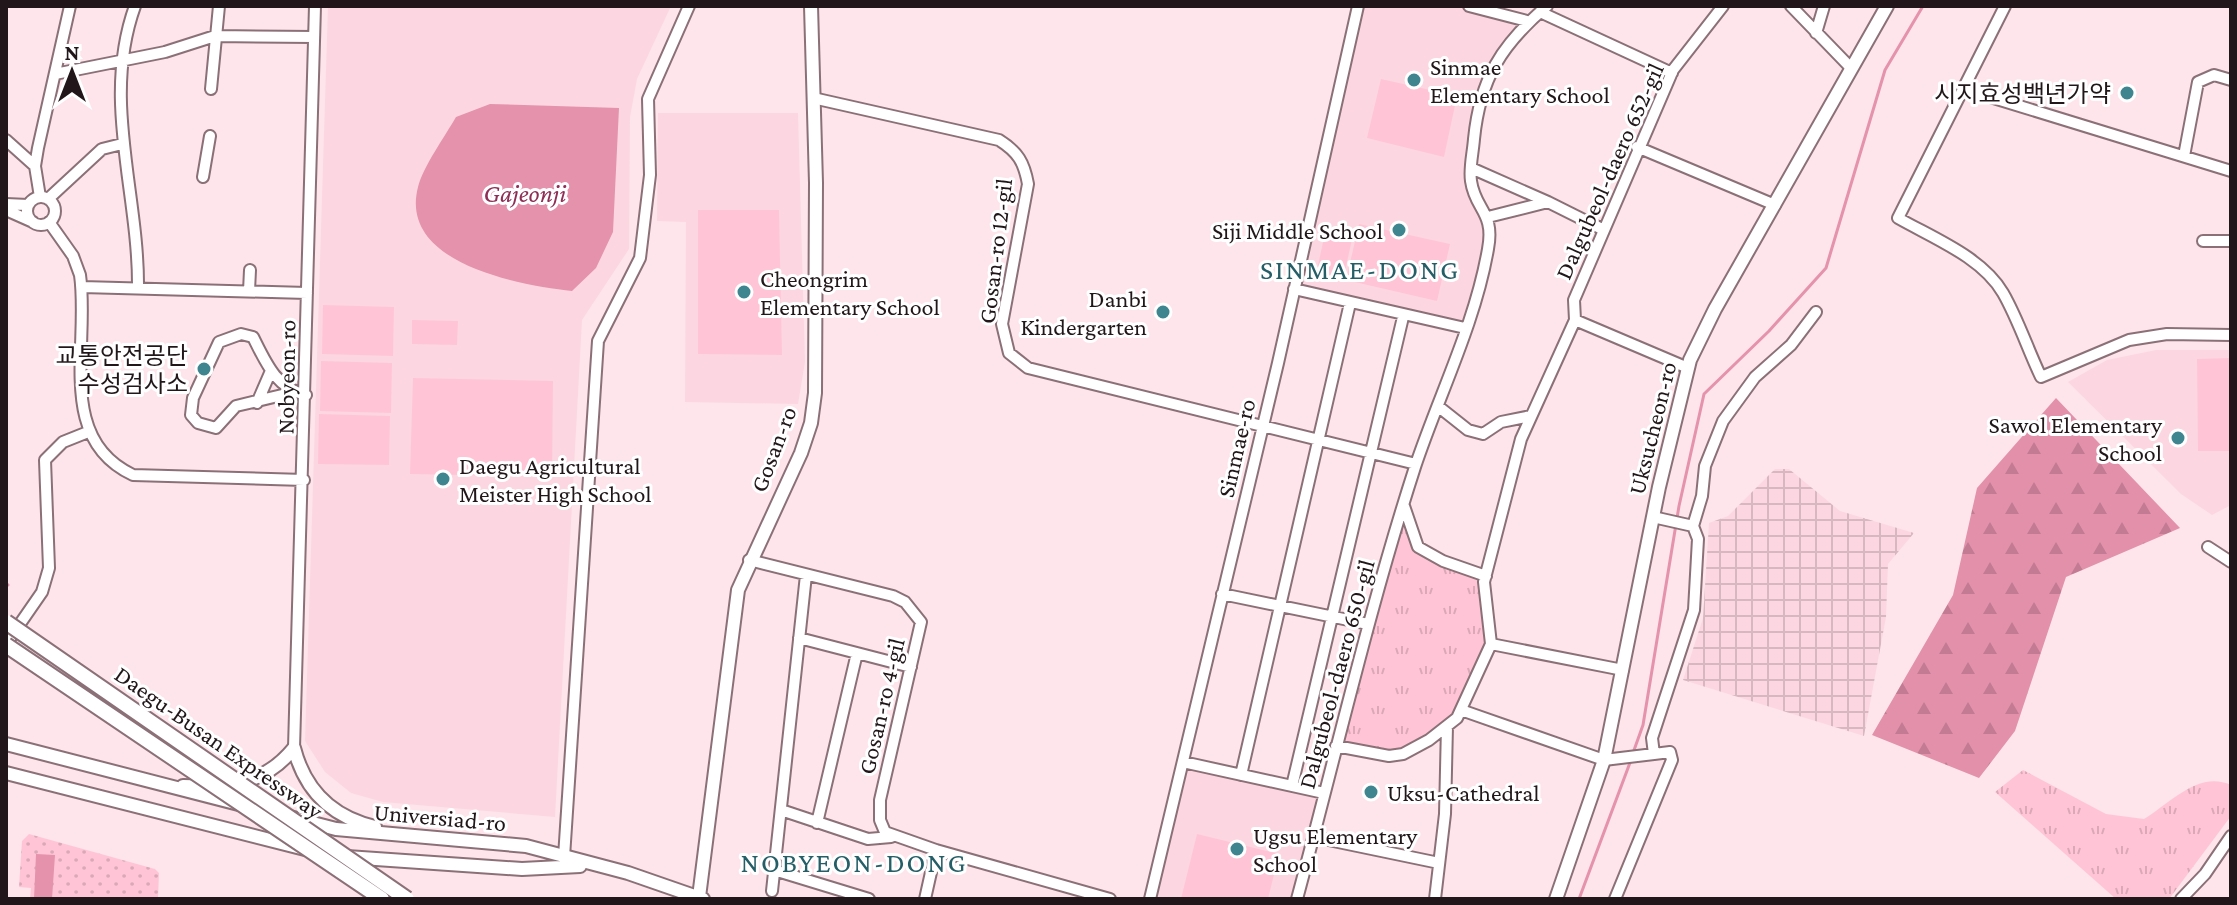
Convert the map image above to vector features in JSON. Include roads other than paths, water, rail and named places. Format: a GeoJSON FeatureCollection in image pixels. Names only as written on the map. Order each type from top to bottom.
{"type":"FeatureCollection","features":[{"type":"Feature","properties":{"kind":"highway","name":"Daegu-Busan Expressway"},"geometry":{"type":"LineString","coordinates":[[6,622],[407,899]]}},
{"type":"Feature","properties":{"kind":"highway","name":"Daegu-Busan Expressway"},"geometry":{"type":"LineString","coordinates":[[6,645],[382,899]]}},
{"type":"Feature","properties":{"kind":"main road","name":"Gosan-ro"},"geometry":{"type":"LineString","coordinates":[[701,898],[734,607],[749,560],[811,423],[817,348],[811,6]]}},
{"type":"Feature","properties":{"kind":"main road","name":"Uksucheon-ro"},"geometry":{"type":"LineString","coordinates":[[1556,899],[1604,760],[1653,517],[1688,368],[1715,309],[1887,6]]}},
{"type":"Feature","properties":{"kind":"main road","name":"Universiad-ro"},"geometry":{"type":"LineString","coordinates":[[6,744],[336,829],[429,840],[526,846],[591,866],[628,873],[701,898]]}},
{"type":"Feature","properties":{"kind":"main road"},"geometry":{"type":"LineString","coordinates":[[162,786],[239,785],[270,773],[294,748]]}},
{"type":"Feature","properties":{"kind":"main road"},"geometry":{"type":"LineString","coordinates":[[294,748],[300,772],[318,798],[351,821],[429,840]]}},
{"type":"Feature","properties":{"kind":"main road","name":"Universiad-ro"},"geometry":{"type":"LineString","coordinates":[[6,773],[333,856],[522,869],[591,866]]}},
{"type":"Feature","properties":{"kind":"street"},"geometry":{"type":"LineString","coordinates":[[49,222],[54,210],[44,198],[35,166],[69,6]]}},
{"type":"Feature","properties":{"kind":"street"},"geometry":{"type":"LineString","coordinates":[[135,6],[120,62],[122,144],[139,241],[138,288]]}},
{"type":"Feature","properties":{"kind":"street"},"geometry":{"type":"LineString","coordinates":[[211,89],[219,6]]}},
{"type":"Feature","properties":{"kind":"street","name":"Nobyeon-ro"},"geometry":{"type":"LineString","coordinates":[[294,748],[304,480],[301,394],[315,6]]}},
{"type":"Feature","properties":{"kind":"street"},"geometry":{"type":"LineString","coordinates":[[564,857],[598,341],[640,258],[650,175],[648,99],[689,6]]}},
{"type":"Feature","properties":{"kind":"street","name":"Sinmae-ro"},"geometry":{"type":"LineString","coordinates":[[1150,899],[1358,6]]}},
{"type":"Feature","properties":{"kind":"street"},"geometry":{"type":"LineString","coordinates":[[1469,6],[1527,21]]}},
{"type":"Feature","properties":{"kind":"street","name":"Dalgubeol-daero 652-gil"},"geometry":{"type":"LineString","coordinates":[[1336,746],[1389,756],[1403,754],[1447,726],[1461,710],[1491,644],[1486,576],[1521,439],[1575,320],[1574,300],[1637,147],[1672,73],[1723,6]]}},
{"type":"Feature","properties":{"kind":"street"},"geometry":{"type":"LineString","coordinates":[[1791,6],[1851,68]]}},
{"type":"Feature","properties":{"kind":"street"},"geometry":{"type":"LineString","coordinates":[[1816,33],[1824,6]]}},
{"type":"Feature","properties":{"kind":"street"},"geometry":{"type":"LineString","coordinates":[[2005,6],[1898,218],[1964,256],[1989,276],[2002,292],[2041,377],[2129,340],[2167,334],[2231,335]]}},
{"type":"Feature","properties":{"kind":"street"},"geometry":{"type":"LineString","coordinates":[[1543,9],[1672,73]]}},
{"type":"Feature","properties":{"kind":"street","name":"Dalgubeol-daero 650-gil"},"geometry":{"type":"LineString","coordinates":[[1297,899],[1368,624],[1416,464],[1439,407],[1489,246],[1488,217],[1474,195],[1471,168],[1481,96],[1501,53],[1527,21],[1543,9]]}},
{"type":"Feature","properties":{"kind":"street"},"geometry":{"type":"LineString","coordinates":[[55,74],[120,62],[215,36],[314,37]]}},
{"type":"Feature","properties":{"kind":"street"},"geometry":{"type":"LineString","coordinates":[[2184,156],[2198,82],[2214,75],[2231,80]]}},
{"type":"Feature","properties":{"kind":"street"},"geometry":{"type":"LineString","coordinates":[[1964,89],[2231,171]]}},
{"type":"Feature","properties":{"kind":"street","name":"Gosan-ro 12-gil"},"geometry":{"type":"LineString","coordinates":[[813,98],[999,140],[1015,150],[1024,164],[1028,184],[1002,324],[1009,353],[1028,368],[1262,424]]}},
{"type":"Feature","properties":{"kind":"street"},"geometry":{"type":"LineString","coordinates":[[203,177],[210,136]]}},
{"type":"Feature","properties":{"kind":"street"},"geometry":{"type":"LineString","coordinates":[[6,140],[35,166]]}},
{"type":"Feature","properties":{"kind":"street"},"geometry":{"type":"LineString","coordinates":[[6,204],[28,205],[44,198],[102,149],[122,144]]}},
{"type":"Feature","properties":{"kind":"street"},"geometry":{"type":"LineString","coordinates":[[1637,147],[1775,205]]}},
{"type":"Feature","properties":{"kind":"street"},"geometry":{"type":"LineString","coordinates":[[1471,168],[1604,230]]}},
{"type":"Feature","properties":{"kind":"street"},"geometry":{"type":"LineString","coordinates":[[1488,217],[1548,202]]}},
{"type":"Feature","properties":{"kind":"street"},"geometry":{"type":"LineString","coordinates":[[28,205],[29,218],[36,224]]}},
{"type":"Feature","properties":{"kind":"street"},"geometry":{"type":"LineString","coordinates":[[6,210],[36,224],[49,222]]}},
{"type":"Feature","properties":{"kind":"street"},"geometry":{"type":"LineString","coordinates":[[49,222],[73,256],[82,287],[83,402],[88,432],[95,448],[113,465],[133,475],[304,480]]}},
{"type":"Feature","properties":{"kind":"street"},"geometry":{"type":"LineString","coordinates":[[2203,241],[2231,241]]}},
{"type":"Feature","properties":{"kind":"street"},"geometry":{"type":"LineString","coordinates":[[249,291],[250,270]]}},
{"type":"Feature","properties":{"kind":"street"},"geometry":{"type":"LineString","coordinates":[[82,287],[307,293]]}},
{"type":"Feature","properties":{"kind":"street"},"geometry":{"type":"LineString","coordinates":[[1294,289],[1403,317],[1465,328]]}},
{"type":"Feature","properties":{"kind":"street"},"geometry":{"type":"LineString","coordinates":[[1241,775],[1350,303]]}},
{"type":"Feature","properties":{"kind":"street"},"geometry":{"type":"LineString","coordinates":[[1654,754],[1652,738],[1694,610],[1698,539],[1693,526],[1705,466],[1723,421],[1755,377],[1791,345],[1816,312]]}},
{"type":"Feature","properties":{"kind":"street"},"geometry":{"type":"LineString","coordinates":[[1292,786],[1403,317]]}},
{"type":"Feature","properties":{"kind":"street"},"geometry":{"type":"LineString","coordinates":[[1575,320],[1688,368]]}},
{"type":"Feature","properties":{"kind":"street"},"geometry":{"type":"LineString","coordinates":[[241,334],[253,337],[270,373],[301,394],[236,406],[216,428],[198,423],[191,415],[193,398],[219,342],[241,334]]}},
{"type":"Feature","properties":{"kind":"street"},"geometry":{"type":"LineString","coordinates":[[257,403],[270,373]]}},
{"type":"Feature","properties":{"kind":"street"},"geometry":{"type":"LineString","coordinates":[[1439,407],[1468,430],[1483,434],[1501,422],[1531,416]]}},
{"type":"Feature","properties":{"kind":"street"},"geometry":{"type":"LineString","coordinates":[[1262,424],[1416,464]]}},
{"type":"Feature","properties":{"kind":"street"},"geometry":{"type":"LineString","coordinates":[[6,645],[42,592],[49,568],[45,460],[63,442],[88,432]]}},
{"type":"Feature","properties":{"kind":"street"},"geometry":{"type":"LineString","coordinates":[[1404,506],[1418,547],[1443,561],[1486,576]]}},
{"type":"Feature","properties":{"kind":"street"},"geometry":{"type":"LineString","coordinates":[[1653,517],[1693,526]]}},
{"type":"Feature","properties":{"kind":"street"},"geometry":{"type":"LineString","coordinates":[[2208,547],[2231,562]]}},
{"type":"Feature","properties":{"kind":"street","name":"Gosan-ro 4-gil"},"geometry":{"type":"LineString","coordinates":[[749,560],[893,596],[905,602],[921,622],[879,811],[881,827],[891,837]]}},
{"type":"Feature","properties":{"kind":"street"},"geometry":{"type":"LineString","coordinates":[[772,891],[806,575]]}},
{"type":"Feature","properties":{"kind":"street"},"geometry":{"type":"LineString","coordinates":[[1222,594],[1368,624]]}},
{"type":"Feature","properties":{"kind":"street"},"geometry":{"type":"LineString","coordinates":[[799,638],[911,667]]}},
{"type":"Feature","properties":{"kind":"street"},"geometry":{"type":"LineString","coordinates":[[1491,644],[1623,670]]}},
{"type":"Feature","properties":{"kind":"street"},"geometry":{"type":"LineString","coordinates":[[817,823],[857,653]]}},
{"type":"Feature","properties":{"kind":"street"},"geometry":{"type":"LineString","coordinates":[[1461,710],[1604,760],[1670,752],[1672,760],[1615,899]]}},
{"type":"Feature","properties":{"kind":"street"},"geometry":{"type":"LineString","coordinates":[[1435,899],[1447,726]]}},
{"type":"Feature","properties":{"kind":"street"},"geometry":{"type":"LineString","coordinates":[[1183,762],[1324,793]]}},
{"type":"Feature","properties":{"kind":"street"},"geometry":{"type":"LineString","coordinates":[[781,810],[868,839],[891,837],[1086,896],[1110,899]]}},
{"type":"Feature","properties":{"kind":"street"},"geometry":{"type":"LineString","coordinates":[[2181,899],[2205,874],[2231,836]]}},
{"type":"Feature","properties":{"kind":"street"},"geometry":{"type":"LineString","coordinates":[[1314,837],[1439,863]]}},
{"type":"Feature","properties":{"kind":"street"},"geometry":{"type":"LineString","coordinates":[[925,899],[936,850]]}},
{"type":"Feature","properties":{"kind":"street"},"geometry":{"type":"LineString","coordinates":[[774,870],[869,899]]}},
{"type":"Feature","properties":{"kind":"water","name":"Gajeonji"},"geometry":{"type":"Polygon","coordinates":[[[490,104],[619,108],[613,232],[596,268],[572,291],[523,283],[468,266],[444,252],[426,235],[417,213],[418,187],[429,161],[456,117],[490,104]]]}},
{"type":"Feature","properties":{"kind":"water"},"geometry":{"type":"Polygon","coordinates":[[[36,854],[55,855],[52,899],[34,899],[36,854]]]}},
{"type":"Feature","properties":{"kind":"waterway"},"geometry":{"type":"LineString","coordinates":[[1633,753],[1643,725],[1679,506],[1704,394],[1769,331],[1826,268],[1885,70],[1923,6]]}},
{"type":"Feature","properties":{"kind":"waterway"},"geometry":{"type":"LineString","coordinates":[[1579,899],[1631,760]]}},
{"type":"Feature","properties":{"kind":"place","name":"Sinmae Elementary School"},"geometry":{"type":"Point","coordinates":[1414,80]}},
{"type":"Feature","properties":{"kind":"place","name":"시지효성백년가약"},"geometry":{"type":"Point","coordinates":[2127,93]}},
{"type":"Feature","properties":{"kind":"place","name":"Siji Middle School"},"geometry":{"type":"Point","coordinates":[1399,230]}},
{"type":"Feature","properties":{"kind":"place","name":"Cheongrim Elementary School"},"geometry":{"type":"Point","coordinates":[744,292]}},
{"type":"Feature","properties":{"kind":"place","name":"Danbi Kindergarten"},"geometry":{"type":"Point","coordinates":[1163,312]}},
{"type":"Feature","properties":{"kind":"place","name":"교통안전공단 수성검사소"},"geometry":{"type":"Point","coordinates":[204,369]}},
{"type":"Feature","properties":{"kind":"place","name":"Sawol Elementary School"},"geometry":{"type":"Point","coordinates":[2178,438]}},
{"type":"Feature","properties":{"kind":"place","name":"Daegu Agricultural Meister High School"},"geometry":{"type":"Point","coordinates":[443,479]}},
{"type":"Feature","properties":{"kind":"place","name":"Uksu-Cathedral"},"geometry":{"type":"Point","coordinates":[1371,792]}},
{"type":"Feature","properties":{"kind":"place","name":"Ugsu Elementary School"},"geometry":{"type":"Point","coordinates":[1237,849]}},
{"type":"Feature","properties":{"kind":"district","name":"SINMAE-DONG"},"geometry":{"type":"Point","coordinates":[1360,269]}},
{"type":"Feature","properties":{"kind":"district","name":"NOBYEON-DONG"},"geometry":{"type":"Point","coordinates":[854,862]}}]}
